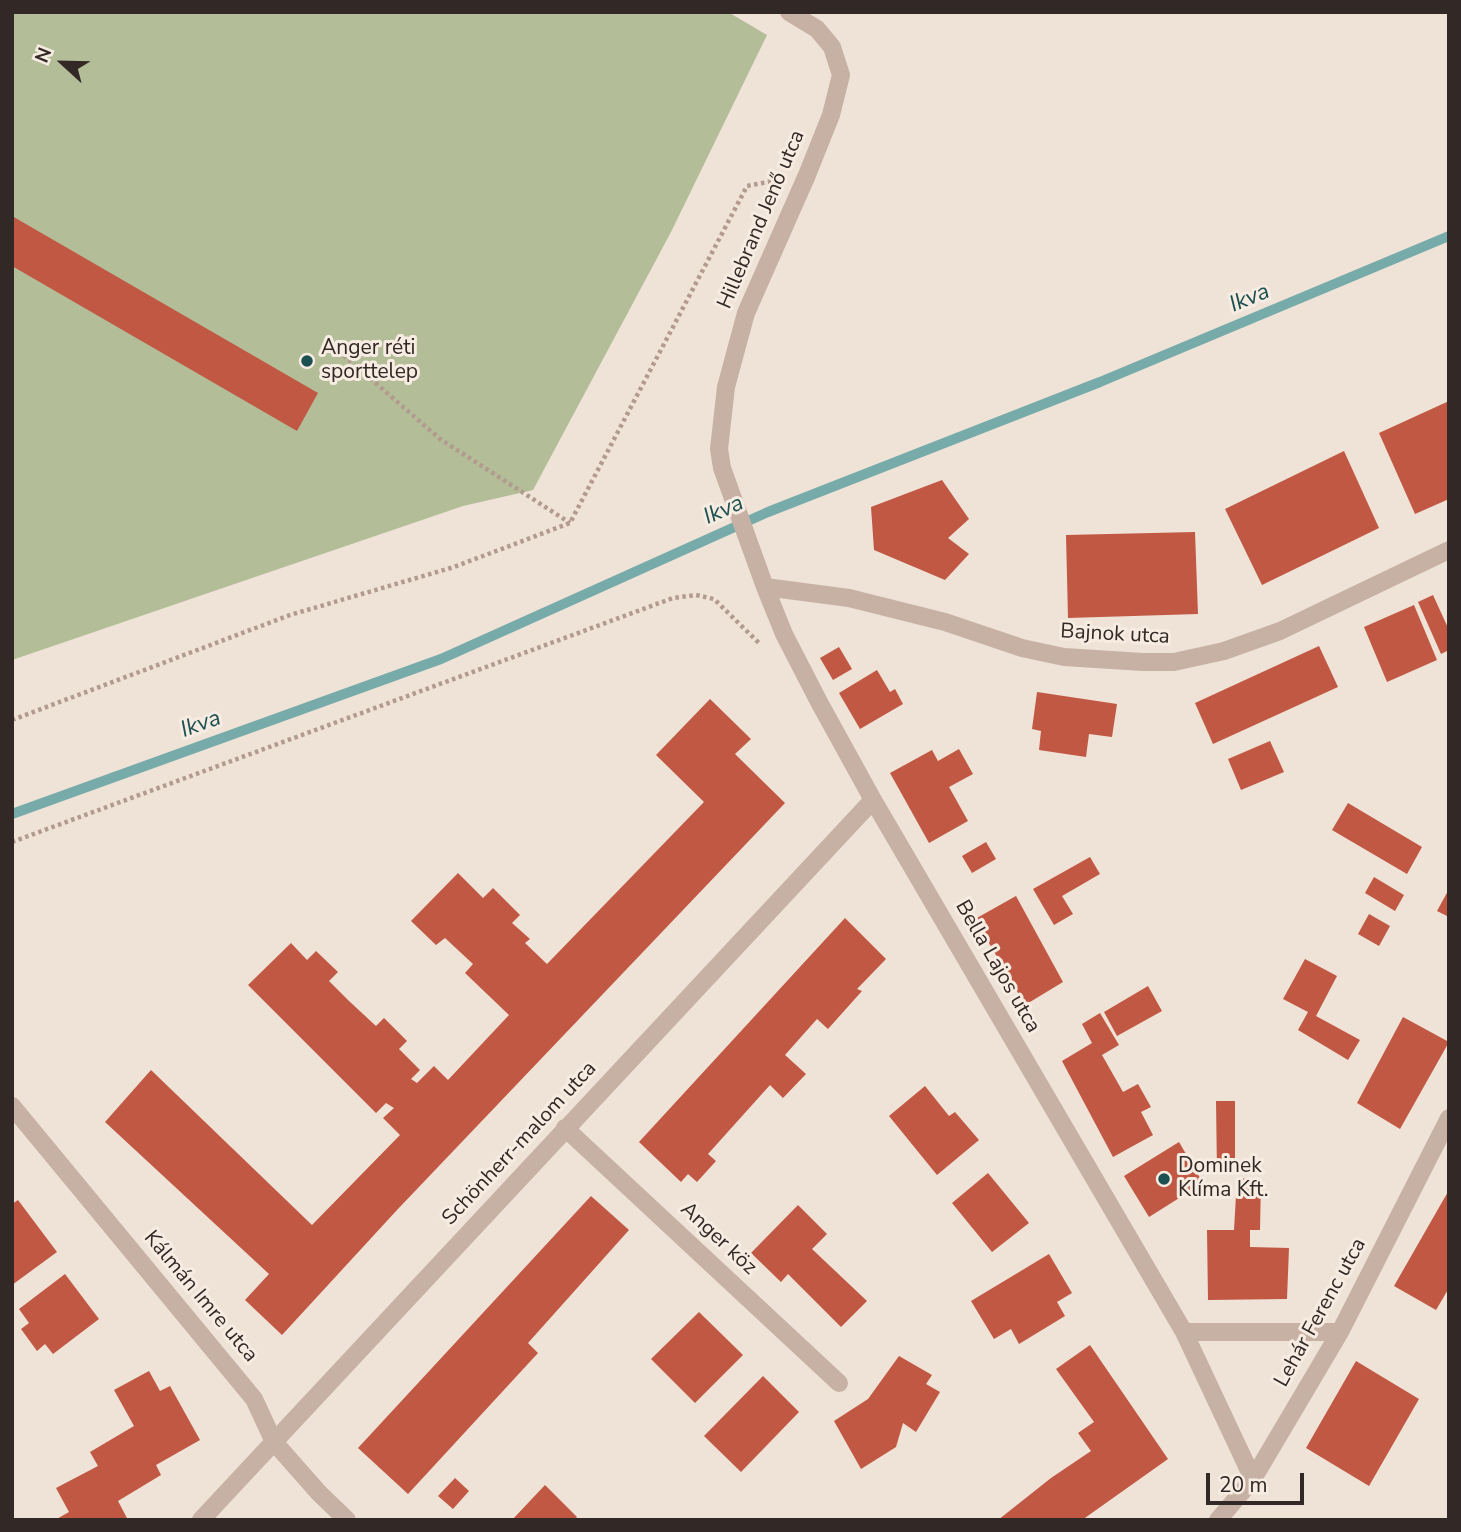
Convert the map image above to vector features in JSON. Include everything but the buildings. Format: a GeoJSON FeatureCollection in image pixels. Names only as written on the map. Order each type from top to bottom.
{"type":"FeatureCollection","features":[{"type":"Feature","properties":{"kind":"street","name":"Hillebrand Jenő utca"},"geometry":{"type":"LineString","coordinates":[[722,468],[719,449],[726,387],[746,313],[831,115],[841,75],[832,47],[817,29],[789,12]]}},
{"type":"Feature","properties":{"kind":"street","name":"Bella Lajos utca"},"geometry":{"type":"LineString","coordinates":[[722,468],[765,587],[807,679],[873,800],[1184,1332],[1253,1479]]}},
{"type":"Feature","properties":{"kind":"street","name":"Bajnok utca"},"geometry":{"type":"LineString","coordinates":[[765,587],[849,598],[945,622],[1022,648],[1055,655],[1174,662],[1224,651],[1280,631],[1449,550]]}},
{"type":"Feature","properties":{"kind":"street","name":"Schönherr-malom utca"},"geometry":{"type":"LineString","coordinates":[[201,1520],[873,800]]}},
{"type":"Feature","properties":{"kind":"street","name":"Kálmán Imre utca"},"geometry":{"type":"LineString","coordinates":[[12,1106],[254,1399],[274,1442],[347,1520]]}},
{"type":"Feature","properties":{"kind":"street","name":"Lehár Ferenc utca"},"geometry":{"type":"LineString","coordinates":[[1218,1520],[1253,1479],[1340,1332],[1449,1118]]}},
{"type":"Feature","properties":{"kind":"street","name":"Anger köz"},"geometry":{"type":"LineString","coordinates":[[565,1128],[839,1382]]}},
{"type":"Feature","properties":{"kind":"street"},"geometry":{"type":"LineString","coordinates":[[1184,1332],[1340,1332]]}},
{"type":"Feature","properties":{"kind":"path"},"geometry":{"type":"LineString","coordinates":[[12,720],[290,615],[454,567],[570,523],[747,186],[807,175]]}},
{"type":"Feature","properties":{"kind":"path"},"geometry":{"type":"LineString","coordinates":[[333,346],[440,439],[570,523]]}},
{"type":"Feature","properties":{"kind":"path"},"geometry":{"type":"LineString","coordinates":[[12,842],[673,598],[696,595],[713,598],[759,643]]}},
{"type":"Feature","properties":{"kind":"green space","name":"Anger réti sporttelep"},"geometry":{"type":"Polygon","coordinates":[[[12,12],[728,12],[767,35],[671,232],[533,490],[463,506],[12,660],[12,12]]]}},
{"type":"Feature","properties":{"kind":"waterway","name":"Ikva"},"geometry":{"type":"LineString","coordinates":[[12,814],[441,659],[768,512],[1100,382],[1449,236]]}},
{"type":"Feature","properties":{"kind":"place","name":"Anger réti sporttelep"},"geometry":{"type":"Point","coordinates":[307,361]}},
{"type":"Feature","properties":{"kind":"place","name":"Dominek Klíma Kft."},"geometry":{"type":"Point","coordinates":[1164,1179]}}]}
